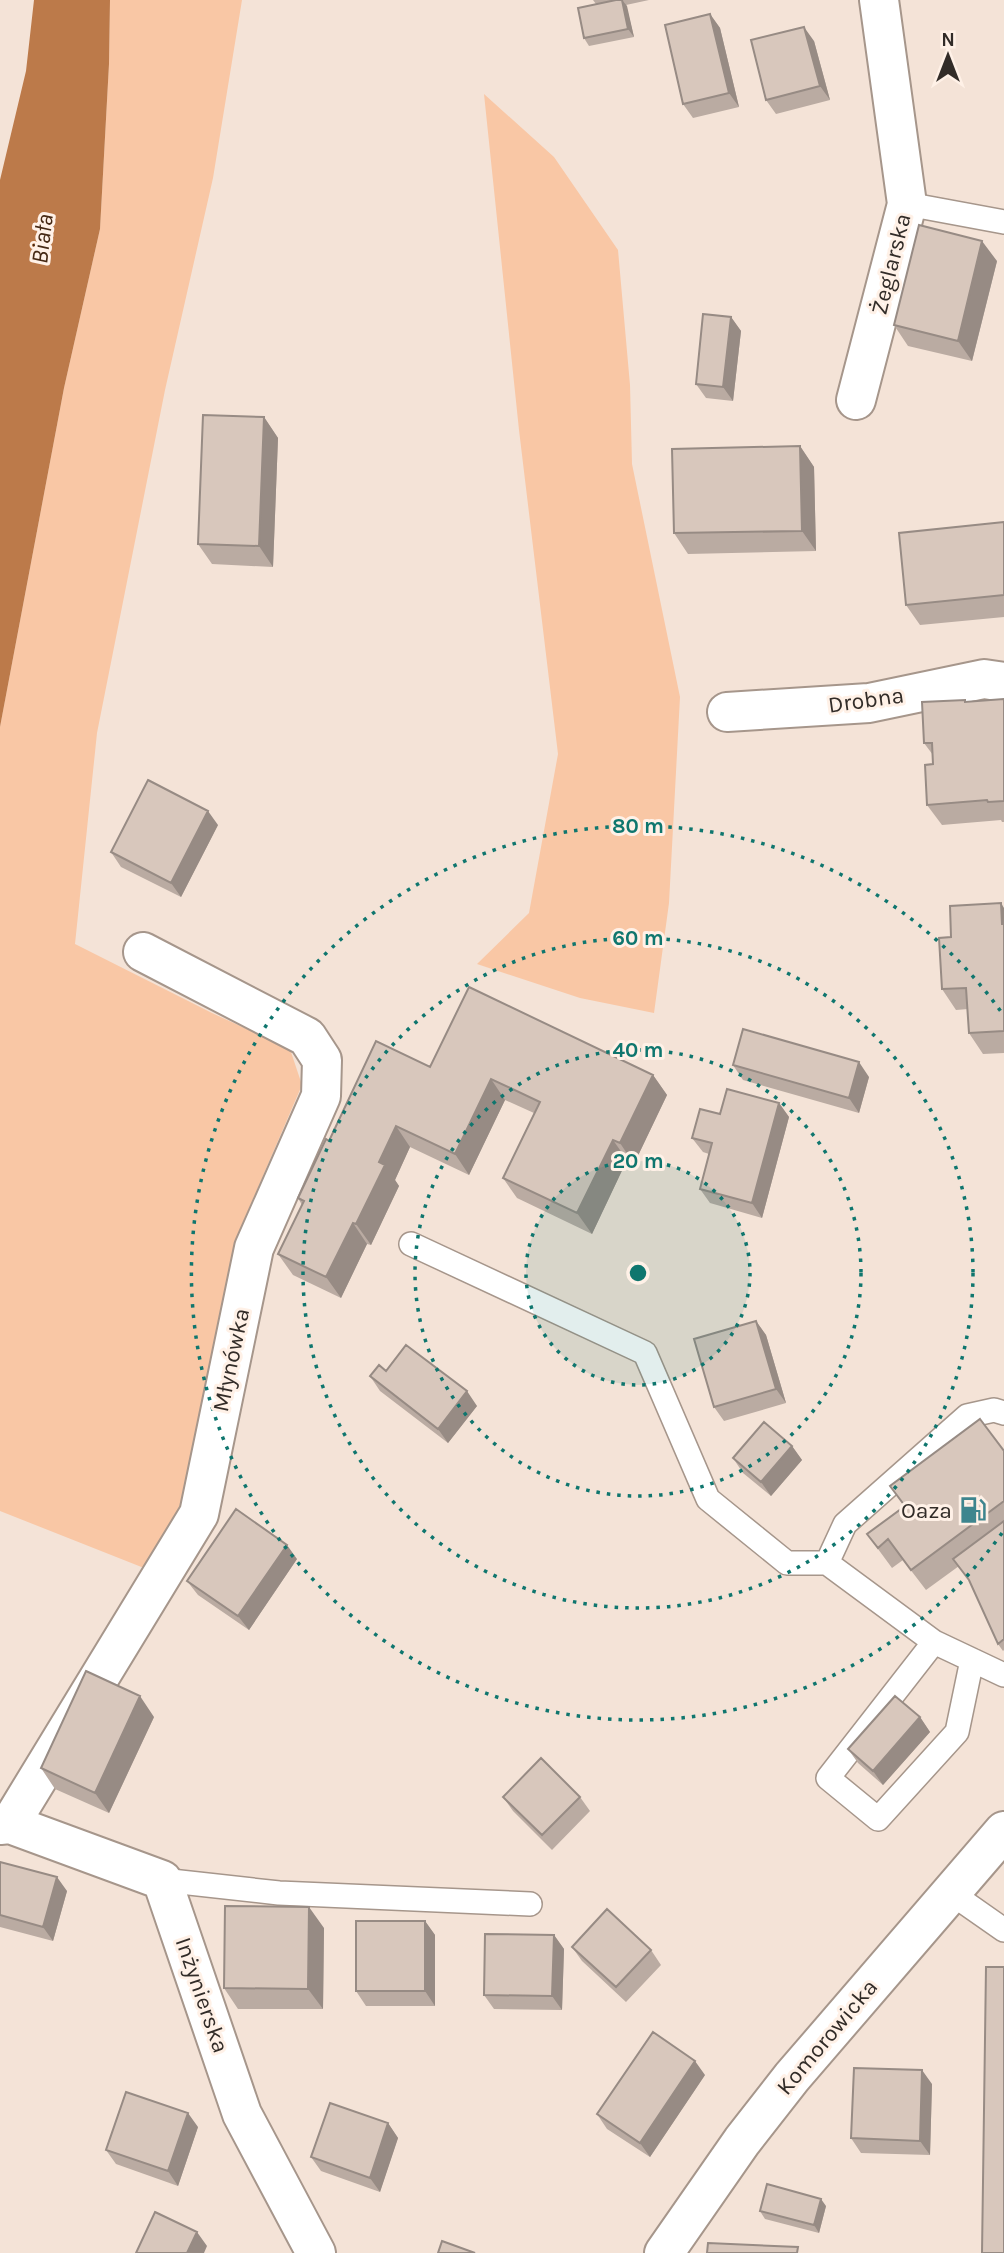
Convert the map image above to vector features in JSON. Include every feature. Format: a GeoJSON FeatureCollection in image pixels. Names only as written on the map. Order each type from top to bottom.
{"type":"FeatureCollection","features":[{"type":"Feature","properties":{"kind":"street","name":"Żeglarska"},"geometry":{"type":"LineString","coordinates":[[856,400],[907,204],[879,0]]}},
{"type":"Feature","properties":{"kind":"street","name":"Drobna"},"geometry":{"type":"LineString","coordinates":[[727,712],[869,704],[984,679],[1004,682]]}},
{"type":"Feature","properties":{"kind":"street","name":"Młynówka"},"geometry":{"type":"LineString","coordinates":[[5,1824],[199,1514],[254,1248],[321,1096],[322,1060],[307,1037],[142,953]]}},
{"type":"Feature","properties":{"kind":"street"},"geometry":{"type":"LineString","coordinates":[[5,1824],[162,1880]]}},
{"type":"Feature","properties":{"kind":"street","name":"Komorowicka"},"geometry":{"type":"LineString","coordinates":[[664,2253],[742,2141],[792,2077],[1004,1832]]}},
{"type":"Feature","properties":{"kind":"street","name":"Inżynierska"},"geometry":{"type":"LineString","coordinates":[[162,1880],[243,2114],[316,2253]]}},
{"type":"Feature","properties":{"kind":"lane"},"geometry":{"type":"LineString","coordinates":[[907,204],[1004,222]]}},
{"type":"Feature","properties":{"kind":"lane"},"geometry":{"type":"LineString","coordinates":[[411,1244],[645,1353],[708,1499],[787,1563],[827,1563],[934,1642],[1004,1675]]}},
{"type":"Feature","properties":{"kind":"lane"},"geometry":{"type":"LineString","coordinates":[[827,1563],[845,1524],[967,1416],[994,1410],[1004,1413]]}},
{"type":"Feature","properties":{"kind":"lane"},"geometry":{"type":"LineString","coordinates":[[934,1642],[828,1778],[878,1819],[957,1732],[972,1660]]}},
{"type":"Feature","properties":{"kind":"lane"},"geometry":{"type":"LineString","coordinates":[[162,1880],[279,1893],[530,1904]]}},
{"type":"Feature","properties":{"kind":"lane"},"geometry":{"type":"LineString","coordinates":[[951,1893],[1004,1930]]}},
{"type":"Feature","properties":{"kind":"shaded area"},"geometry":{"type":"Polygon","coordinates":[[[110,0],[242,0],[213,178],[165,390],[97,733],[75,944],[290,1049],[302,1085],[235,1241],[183,1503],[144,1568],[0,1511],[0,727],[64,388],[100,229],[110,0]]]}},
{"type":"Feature","properties":{"kind":"shaded area"},"geometry":{"type":"Polygon","coordinates":[[[484,94],[554,157],[618,250],[630,385],[632,464],[680,697],[669,903],[654,1013],[580,998],[477,964],[529,913],[558,754],[519,430],[484,94]]]}},
{"type":"Feature","properties":{"kind":"water","name":"Biała"},"geometry":{"type":"Polygon","coordinates":[[[34,0],[110,0],[109,64],[100,229],[64,388],[0,727],[0,180],[26,71],[34,0]]]}},
{"type":"Feature","properties":{"kind":"building"},"geometry":{"type":"Polygon","coordinates":[[[622,0],[628,29],[584,38],[578,8],[622,0]]]}},
{"type":"Feature","properties":{"kind":"building"},"geometry":{"type":"Polygon","coordinates":[[[710,14],[729,93],[683,104],[665,25],[710,14]]]}},
{"type":"Feature","properties":{"kind":"building"},"geometry":{"type":"Polygon","coordinates":[[[804,27],[820,86],[766,100],[751,40],[804,27]]]}},
{"type":"Feature","properties":{"kind":"building"},"geometry":{"type":"Polygon","coordinates":[[[919,225],[982,241],[958,341],[894,325],[919,225]]]}},
{"type":"Feature","properties":{"kind":"building"},"geometry":{"type":"Polygon","coordinates":[[[703,314],[731,317],[723,387],[696,384],[703,314]]]}},
{"type":"Feature","properties":{"kind":"building"},"geometry":{"type":"Polygon","coordinates":[[[203,415],[264,417],[259,546],[198,544],[203,415]]]}},
{"type":"Feature","properties":{"kind":"building"},"geometry":{"type":"Polygon","coordinates":[[[800,446],[802,531],[674,533],[672,449],[800,446]]]}},
{"type":"Feature","properties":{"kind":"building"},"geometry":{"type":"Polygon","coordinates":[[[1004,522],[1004,595],[906,605],[899,533],[1004,522]]]}},
{"type":"Feature","properties":{"kind":"building"},"geometry":{"type":"Polygon","coordinates":[[[1004,699],[1004,801],[927,805],[925,765],[933,764],[932,743],[924,743],[922,702],[1004,699]]]}},
{"type":"Feature","properties":{"kind":"building"},"geometry":{"type":"Polygon","coordinates":[[[148,780],[208,811],[171,883],[111,852],[148,780]]]}},
{"type":"Feature","properties":{"kind":"building"},"geometry":{"type":"Polygon","coordinates":[[[1001,903],[1004,924],[1004,1031],[969,1033],[966,988],[942,989],[939,938],[951,937],[950,906],[1001,903]]]}},
{"type":"Feature","properties":{"kind":"building"},"geometry":{"type":"Polygon","coordinates":[[[469,987],[653,1075],[620,1143],[613,1140],[577,1213],[503,1178],[540,1102],[491,1079],[455,1154],[396,1126],[379,1162],[385,1165],[326,1277],[278,1254],[304,1201],[298,1198],[326,1139],[329,1141],[376,1041],[430,1067],[469,987]]]}},
{"type":"Feature","properties":{"kind":"building"},"geometry":{"type":"Polygon","coordinates":[[[743,1029],[859,1062],[849,1098],[733,1065],[743,1029]]]}},
{"type":"Feature","properties":{"kind":"building"},"geometry":{"type":"Polygon","coordinates":[[[727,1089],[779,1103],[752,1203],[700,1189],[712,1143],[692,1138],[700,1109],[720,1114],[727,1089]]]}},
{"type":"Feature","properties":{"kind":"building"},"geometry":{"type":"Polygon","coordinates":[[[756,1321],[776,1389],[714,1407],[694,1339],[756,1321]]]}},
{"type":"Feature","properties":{"kind":"building"},"geometry":{"type":"Polygon","coordinates":[[[406,1345],[467,1391],[438,1429],[370,1376],[379,1365],[386,1371],[406,1345]]]}},
{"type":"Feature","properties":{"kind":"building"},"geometry":{"type":"Polygon","coordinates":[[[980,1419],[1004,1451],[1004,1501],[911,1570],[888,1539],[878,1548],[867,1534],[905,1506],[890,1486],[980,1419]]]}},
{"type":"Feature","properties":{"kind":"building"},"geometry":{"type":"Polygon","coordinates":[[[764,1422],[792,1446],[761,1482],[733,1458],[764,1422]]]}},
{"type":"Feature","properties":{"kind":"building"},"geometry":{"type":"Polygon","coordinates":[[[236,1509],[287,1545],[238,1616],[187,1581],[236,1509]]]}},
{"type":"Feature","properties":{"kind":"building"},"geometry":{"type":"Polygon","coordinates":[[[1004,1521],[1004,1639],[998,1644],[969,1580],[953,1559],[1004,1521]]]}},
{"type":"Feature","properties":{"kind":"building"},"geometry":{"type":"Polygon","coordinates":[[[86,1671],[140,1696],[95,1793],[41,1768],[86,1671]]]}},
{"type":"Feature","properties":{"kind":"building"},"geometry":{"type":"Polygon","coordinates":[[[895,1696],[920,1717],[873,1771],[848,1749],[895,1696]]]}},
{"type":"Feature","properties":{"kind":"building"},"geometry":{"type":"Polygon","coordinates":[[[541,1758],[580,1797],[542,1835],[503,1797],[541,1758]]]}},
{"type":"Feature","properties":{"kind":"building"},"geometry":{"type":"Polygon","coordinates":[[[0,1862],[57,1877],[43,1927],[0,1915],[0,1862]]]}},
{"type":"Feature","properties":{"kind":"building"},"geometry":{"type":"Polygon","coordinates":[[[225,1906],[309,1907],[308,1989],[224,1988],[225,1906]]]}},
{"type":"Feature","properties":{"kind":"building"},"geometry":{"type":"Polygon","coordinates":[[[607,1909],[651,1950],[616,1987],[572,1947],[607,1909]]]}},
{"type":"Feature","properties":{"kind":"building"},"geometry":{"type":"Polygon","coordinates":[[[356,1921],[425,1921],[425,1991],[356,1991],[356,1921]]]}},
{"type":"Feature","properties":{"kind":"building"},"geometry":{"type":"Polygon","coordinates":[[[485,1934],[554,1935],[552,1996],[484,1995],[485,1934]]]}},
{"type":"Feature","properties":{"kind":"building"},"geometry":{"type":"Polygon","coordinates":[[[986,1967],[1004,1967],[1004,2253],[982,2253],[986,1967]]]}},
{"type":"Feature","properties":{"kind":"building"},"geometry":{"type":"Polygon","coordinates":[[[653,2032],[695,2061],[640,2143],[597,2114],[653,2032]]]}},
{"type":"Feature","properties":{"kind":"building"},"geometry":{"type":"Polygon","coordinates":[[[854,2068],[922,2070],[920,2141],[851,2138],[854,2068]]]}},
{"type":"Feature","properties":{"kind":"building"},"geometry":{"type":"Polygon","coordinates":[[[126,2092],[188,2113],[168,2171],[106,2150],[126,2092]]]}},
{"type":"Feature","properties":{"kind":"building"},"geometry":{"type":"Polygon","coordinates":[[[330,2103],[388,2123],[370,2178],[311,2157],[330,2103]]]}},
{"type":"Feature","properties":{"kind":"building"},"geometry":{"type":"Polygon","coordinates":[[[767,2184],[821,2199],[814,2225],[760,2211],[767,2184]]]}},
{"type":"Feature","properties":{"kind":"building"},"geometry":{"type":"Polygon","coordinates":[[[155,2212],[197,2232],[187,2253],[136,2253],[155,2212]]]}},
{"type":"Feature","properties":{"kind":"building"},"geometry":{"type":"Polygon","coordinates":[[[442,2241],[475,2253],[438,2253],[442,2241]]]}},
{"type":"Feature","properties":{"kind":"building"},"geometry":{"type":"Polygon","coordinates":[[[708,2243],[798,2247],[797,2253],[707,2253],[708,2243]]]}},
{"type":"Feature","properties":{"kind":"place","name":"Oaza"},"geometry":{"type":"Point","coordinates":[973,1510]}}]}
